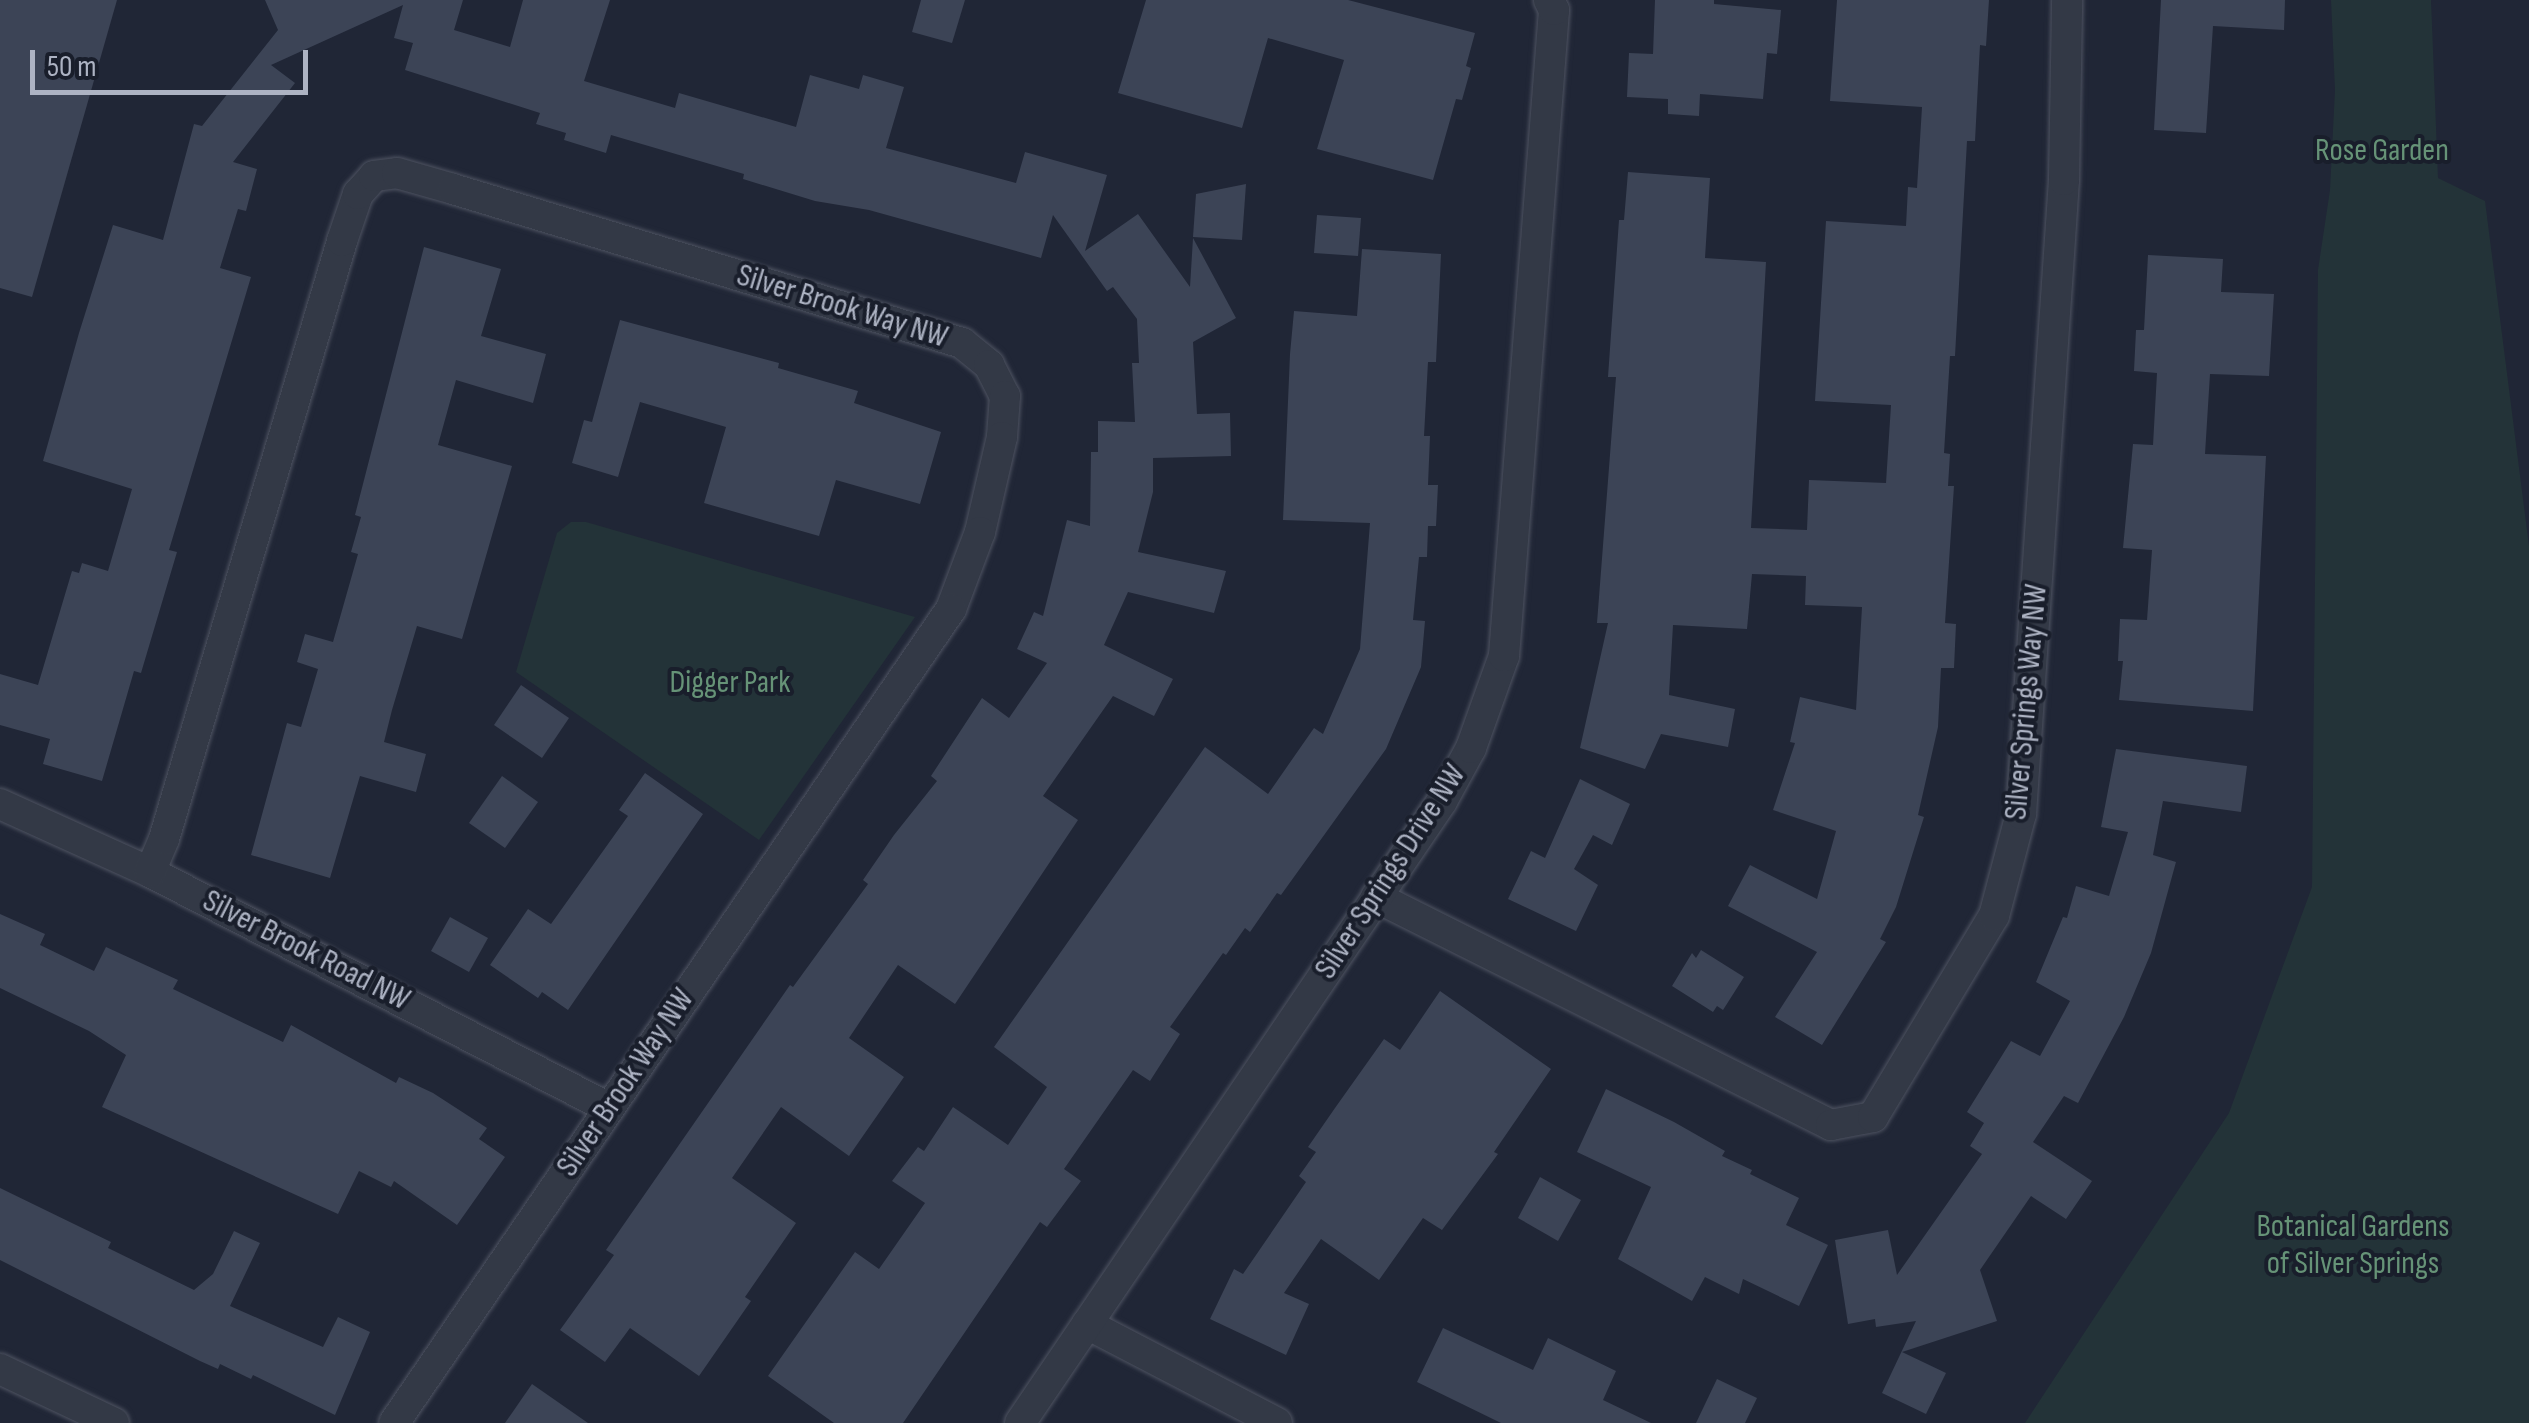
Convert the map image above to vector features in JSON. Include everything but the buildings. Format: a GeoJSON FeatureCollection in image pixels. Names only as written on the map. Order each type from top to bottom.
{"type":"FeatureCollection","features":[{"type":"Feature","properties":{"kind":"street","name":"Silver Springs Drive NW"},"geometry":{"type":"LineString","coordinates":[[1020,1423],[1442,801],[1472,748],[1504,656],[1552,28],[1550,0]]}},
{"type":"Feature","properties":{"kind":"street","name":"Silver Springs Way NW"},"geometry":{"type":"LineString","coordinates":[[1376,897],[1830,1125],[1872,1117],[1994,916],[2021,814],[2064,180],[2067,0]]}},
{"type":"Feature","properties":{"kind":"street","name":"Silver Brook Way NW"},"geometry":{"type":"LineString","coordinates":[[150,872],[164,839],[342,241],[358,194],[374,176],[397,173],[962,343],[989,365],[1005,396],[995,477],[950,608],[394,1423]]}},
{"type":"Feature","properties":{"kind":"street","name":"Silver Brook Road NW"},"geometry":{"type":"LineString","coordinates":[[0,804],[150,872],[607,1107]]}},
{"type":"Feature","properties":{"kind":"street"},"geometry":{"type":"LineString","coordinates":[[1087,1324],[1276,1423]]}},
{"type":"Feature","properties":{"kind":"street"},"geometry":{"type":"LineString","coordinates":[[0,1368],[114,1423]]}},
{"type":"Feature","properties":{"kind":"green space","name":"Botanical Gardens of Silver Springs"},"geometry":{"type":"Polygon","coordinates":[[[2331,0],[2431,0],[2438,178],[2485,201],[2529,546],[2529,1423],[2025,1423],[2229,1113],[2312,887],[2318,270],[2330,190],[2335,90],[2331,0]]]}},
{"type":"Feature","properties":{"kind":"green space","name":"Digger Park"},"geometry":{"type":"Polygon","coordinates":[[[571,522],[586,522],[915,617],[759,840],[516,672],[557,533],[571,522]]]}},
{"type":"Feature","properties":{"kind":"park label","name":"Rose Garden"},"geometry":{"type":"Point","coordinates":[2382,151]}}]}
